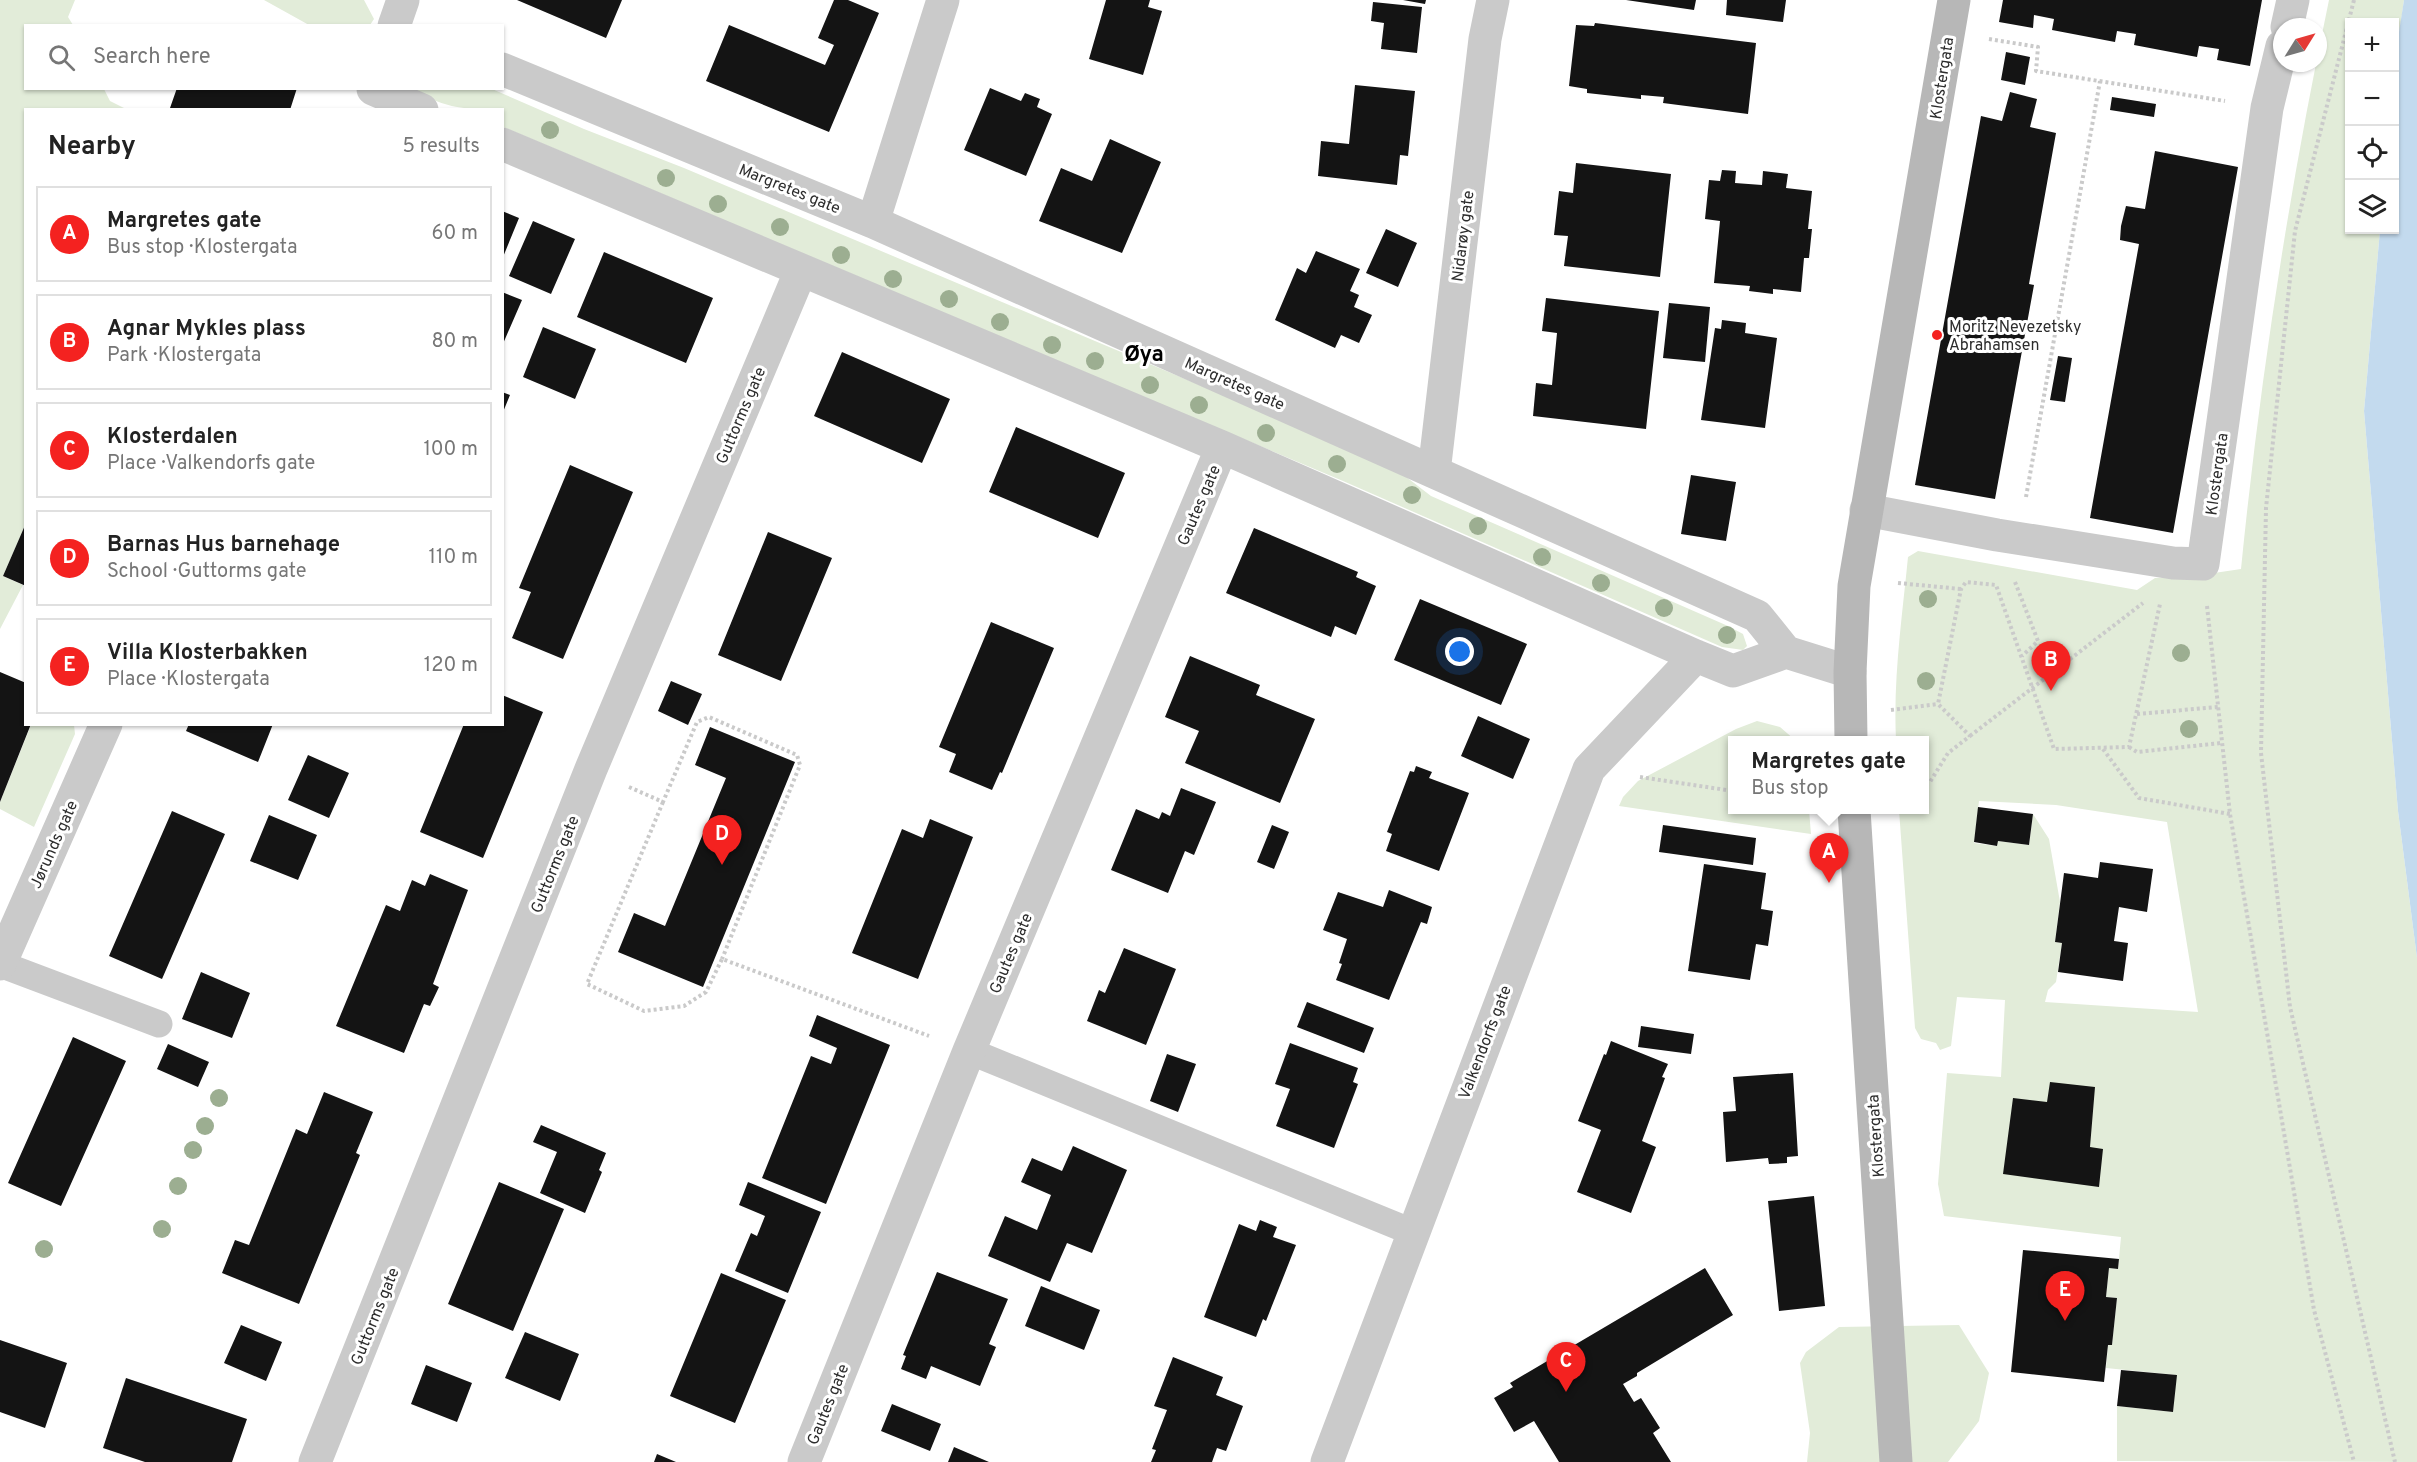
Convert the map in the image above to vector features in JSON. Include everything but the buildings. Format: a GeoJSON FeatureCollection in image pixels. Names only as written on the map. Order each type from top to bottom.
{"type":"FeatureCollection","features":[{"type":"Feature","properties":{"kind":"street"},"geometry":{"type":"LineString","coordinates":[[873,222],[943,0]]}},
{"type":"Feature","properties":{"kind":"street","name":"Nidarøy gate"},"geometry":{"type":"LineString","coordinates":[[1434,472],[1485,39],[1493,0]]}},
{"type":"Feature","properties":{"kind":"street","name":"Klostergata"},"geometry":{"type":"LineString","coordinates":[[1851,736],[1850,672],[1854,586],[1954,0]]}},
{"type":"Feature","properties":{"kind":"street"},"geometry":{"type":"LineString","coordinates":[[2288,18],[2293,0]]}},
{"type":"Feature","properties":{"kind":"street","name":"Margretes gate"},"geometry":{"type":"LineString","coordinates":[[504,70],[873,222],[1757,616],[1786,652]]}},
{"type":"Feature","properties":{"kind":"street","name":"Klostergata"},"geometry":{"type":"LineString","coordinates":[[2180,572],[2276,72]]}},
{"type":"Feature","properties":{"kind":"street"},"geometry":{"type":"LineString","coordinates":[[366,108],[374,90]]}},
{"type":"Feature","properties":{"kind":"street"},"geometry":{"type":"LineString","coordinates":[[376,90],[417,108]]}},
{"type":"Feature","properties":{"kind":"street"},"geometry":{"type":"LineString","coordinates":[[504,145],[1222,447],[1733,671],[1786,652],[1850,672]]}},
{"type":"Feature","properties":{"kind":"street","name":"Guttorms gate"},"geometry":{"type":"LineString","coordinates":[[315,1462],[591,769],[801,270]]}},
{"type":"Feature","properties":{"kind":"street","name":"Gautes gate"},"geometry":{"type":"LineString","coordinates":[[804,1462],[969,1051],[1222,447]]}},
{"type":"Feature","properties":{"kind":"street"},"geometry":{"type":"LineString","coordinates":[[1866,510],[2008,536],[2180,572]]}},
{"type":"Feature","properties":{"kind":"street","name":"Valkendorfs gate"},"geometry":{"type":"LineString","coordinates":[[1327,1462],[1412,1232],[1589,769],[1696,656]]}},
{"type":"Feature","properties":{"kind":"street","name":"Jørunds gate"},"geometry":{"type":"LineString","coordinates":[[0,964],[105,726]]}},
{"type":"Feature","properties":{"kind":"street","name":"Klostergata"},"geometry":{"type":"LineString","coordinates":[[1854,814],[1896,1462]]}},
{"type":"Feature","properties":{"kind":"lane"},"geometry":{"type":"LineString","coordinates":[[0,964],[159,1024]]}},
{"type":"Feature","properties":{"kind":"lane"},"geometry":{"type":"LineString","coordinates":[[969,1051],[1412,1232]]}},
{"type":"Feature","properties":{"kind":"path"},"geometry":{"type":"LineString","coordinates":[[2354,0],[2295,231],[2266,508],[2261,753],[2290,1006],[2395,1462]]}},
{"type":"Feature","properties":{"kind":"path"},"geometry":{"type":"LineString","coordinates":[[1984,38],[2038,47],[2036,72],[2267,108]]}},
{"type":"Feature","properties":{"kind":"path"},"geometry":{"type":"LineString","coordinates":[[2022,656],[2038,641],[2008,536],[2100,81]]}},
{"type":"Feature","properties":{"kind":"path"},"geometry":{"type":"LineString","coordinates":[[1929,782],[1948,753],[2056,672],[2180,572]]}},
{"type":"Feature","properties":{"kind":"path"},"geometry":{"type":"LineString","coordinates":[[2180,572],[2218,707],[2230,814],[2314,1310],[2354,1462]]}},
{"type":"Feature","properties":{"kind":"path"},"geometry":{"type":"LineString","coordinates":[[2129,747],[2180,572]]}},
{"type":"Feature","properties":{"kind":"path"},"geometry":{"type":"LineString","coordinates":[[1891,582],[1961,589]]}},
{"type":"Feature","properties":{"kind":"path"},"geometry":{"type":"LineString","coordinates":[[1938,704],[1961,589],[1965,582],[1996,585],[2054,749],[2129,747],[2137,752],[2221,742]]}},
{"type":"Feature","properties":{"kind":"path"},"geometry":{"type":"LineString","coordinates":[[1938,704],[1970,736]]}},
{"type":"Feature","properties":{"kind":"path"},"geometry":{"type":"LineString","coordinates":[[1886,711],[1938,704]]}},
{"type":"Feature","properties":{"kind":"path"},"geometry":{"type":"LineString","coordinates":[[2137,714],[2218,707]]}},
{"type":"Feature","properties":{"kind":"path"},"geometry":{"type":"LineString","coordinates":[[709,717],[797,755],[800,765],[722,958],[706,992],[684,1006],[644,1011],[588,984],[698,722],[709,717]]}},
{"type":"Feature","properties":{"kind":"path"},"geometry":{"type":"LineString","coordinates":[[2103,749],[2139,798],[2230,814]]}},
{"type":"Feature","properties":{"kind":"path"},"geometry":{"type":"LineString","coordinates":[[591,769],[663,802]]}},
{"type":"Feature","properties":{"kind":"path"},"geometry":{"type":"LineString","coordinates":[[1589,769],[1728,790]]}},
{"type":"Feature","properties":{"kind":"path"},"geometry":{"type":"LineString","coordinates":[[722,958],[969,1051]]}},
{"type":"Feature","properties":{"kind":"green space"},"geometry":{"type":"Polygon","coordinates":[[[0,0],[75,0],[68,17],[72,24],[24,24],[24,90],[104,90],[110,101],[124,108],[24,108],[24,528],[3,576],[23,585],[0,629],[0,0]]]}},
{"type":"Feature","properties":{"kind":"green space"},"geometry":{"type":"Polygon","coordinates":[[[264,0],[364,0],[374,19],[371,24],[307,24],[264,0]]]}},
{"type":"Feature","properties":{"kind":"green space"},"geometry":{"type":"Polygon","coordinates":[[[2329,0],[2404,0],[2399,36],[2399,18],[2345,18],[2345,234],[2380,234],[2364,411],[2398,811],[2417,958],[2417,1462],[2117,1461],[2117,1406],[2173,1412],[2176,1375],[2106,1368],[2108,1345],[2112,1345],[2117,1298],[2106,1297],[2109,1268],[2118,1269],[2121,1237],[1944,1216],[1938,1184],[1947,1073],[2001,1077],[2005,1000],[1957,997],[1951,1046],[1940,1050],[1936,1043],[1921,1039],[1915,1028],[1899,814],[1929,814],[1929,736],[1896,736],[1899,648],[1908,557],[1918,551],[2137,590],[2155,578],[2194,576],[2241,569],[2257,426],[2289,211],[2315,72],[2327,72],[2325,18],[2329,0]],[[1979,801],[1974,843],[1996,846],[1998,841],[2029,845],[2033,814],[2049,839],[2060,902],[2055,942],[2062,943],[2056,982],[2048,990],[2045,1002],[2198,1012],[2167,822],[2056,805],[1979,801]]]}},
{"type":"Feature","properties":{"kind":"green space"},"geometry":{"type":"Polygon","coordinates":[[[417,90],[494,90],[584,129],[684,168],[1375,459],[1401,473],[1431,496],[1728,626],[1743,634],[1747,646],[1743,650],[1722,647],[1343,481],[504,127],[504,108],[457,107],[426,96],[417,90]]]}},
{"type":"Feature","properties":{"kind":"green space"},"geometry":{"type":"Polygon","coordinates":[[[1757,721],[1780,727],[1790,736],[1728,736],[1728,814],[1809,814],[1811,834],[1619,806],[1623,797],[1638,781],[1736,729],[1757,721]]]}},
{"type":"Feature","properties":{"kind":"green space"},"geometry":{"type":"Polygon","coordinates":[[[31,726],[74,726],[75,734],[34,827],[0,809],[0,802],[31,726]]]}},
{"type":"Feature","properties":{"kind":"green space"},"geometry":{"type":"Polygon","coordinates":[[[1959,1325],[1989,1373],[1979,1421],[1948,1462],[1807,1462],[1810,1433],[1800,1363],[1806,1352],[1839,1327],[1959,1325]]]}},
{"type":"Feature","properties":{"kind":"water"},"geometry":{"type":"Polygon","coordinates":[[[2404,0],[2417,0],[2417,958],[2398,811],[2364,411],[2380,234],[2399,234],[2399,32],[2404,0]]]}},
{"type":"Feature","properties":{"kind":"place","name":"Moritz Nevezetsky Abrahamsen"},"geometry":{"type":"Point","coordinates":[1937,335]}},
{"type":"Feature","properties":{"kind":"place","name":"Agnar Mykles plass"},"geometry":{"type":"Point","coordinates":[2051,691]}},
{"type":"Feature","properties":{"kind":"place","name":"Barnas Hus barnehage"},"geometry":{"type":"Point","coordinates":[722,865]}},
{"type":"Feature","properties":{"kind":"place","name":"Margretes gate"},"geometry":{"type":"Point","coordinates":[1829,883]}},
{"type":"Feature","properties":{"kind":"place","name":"Villa Klosterbakken"},"geometry":{"type":"Point","coordinates":[2065,1321]}},
{"type":"Feature","properties":{"kind":"place","name":"Klosterdalen"},"geometry":{"type":"Point","coordinates":[1566,1392]}},
{"type":"Feature","properties":{"kind":"district","name":"Øya"},"geometry":{"type":"Point","coordinates":[1144,353]}}]}
